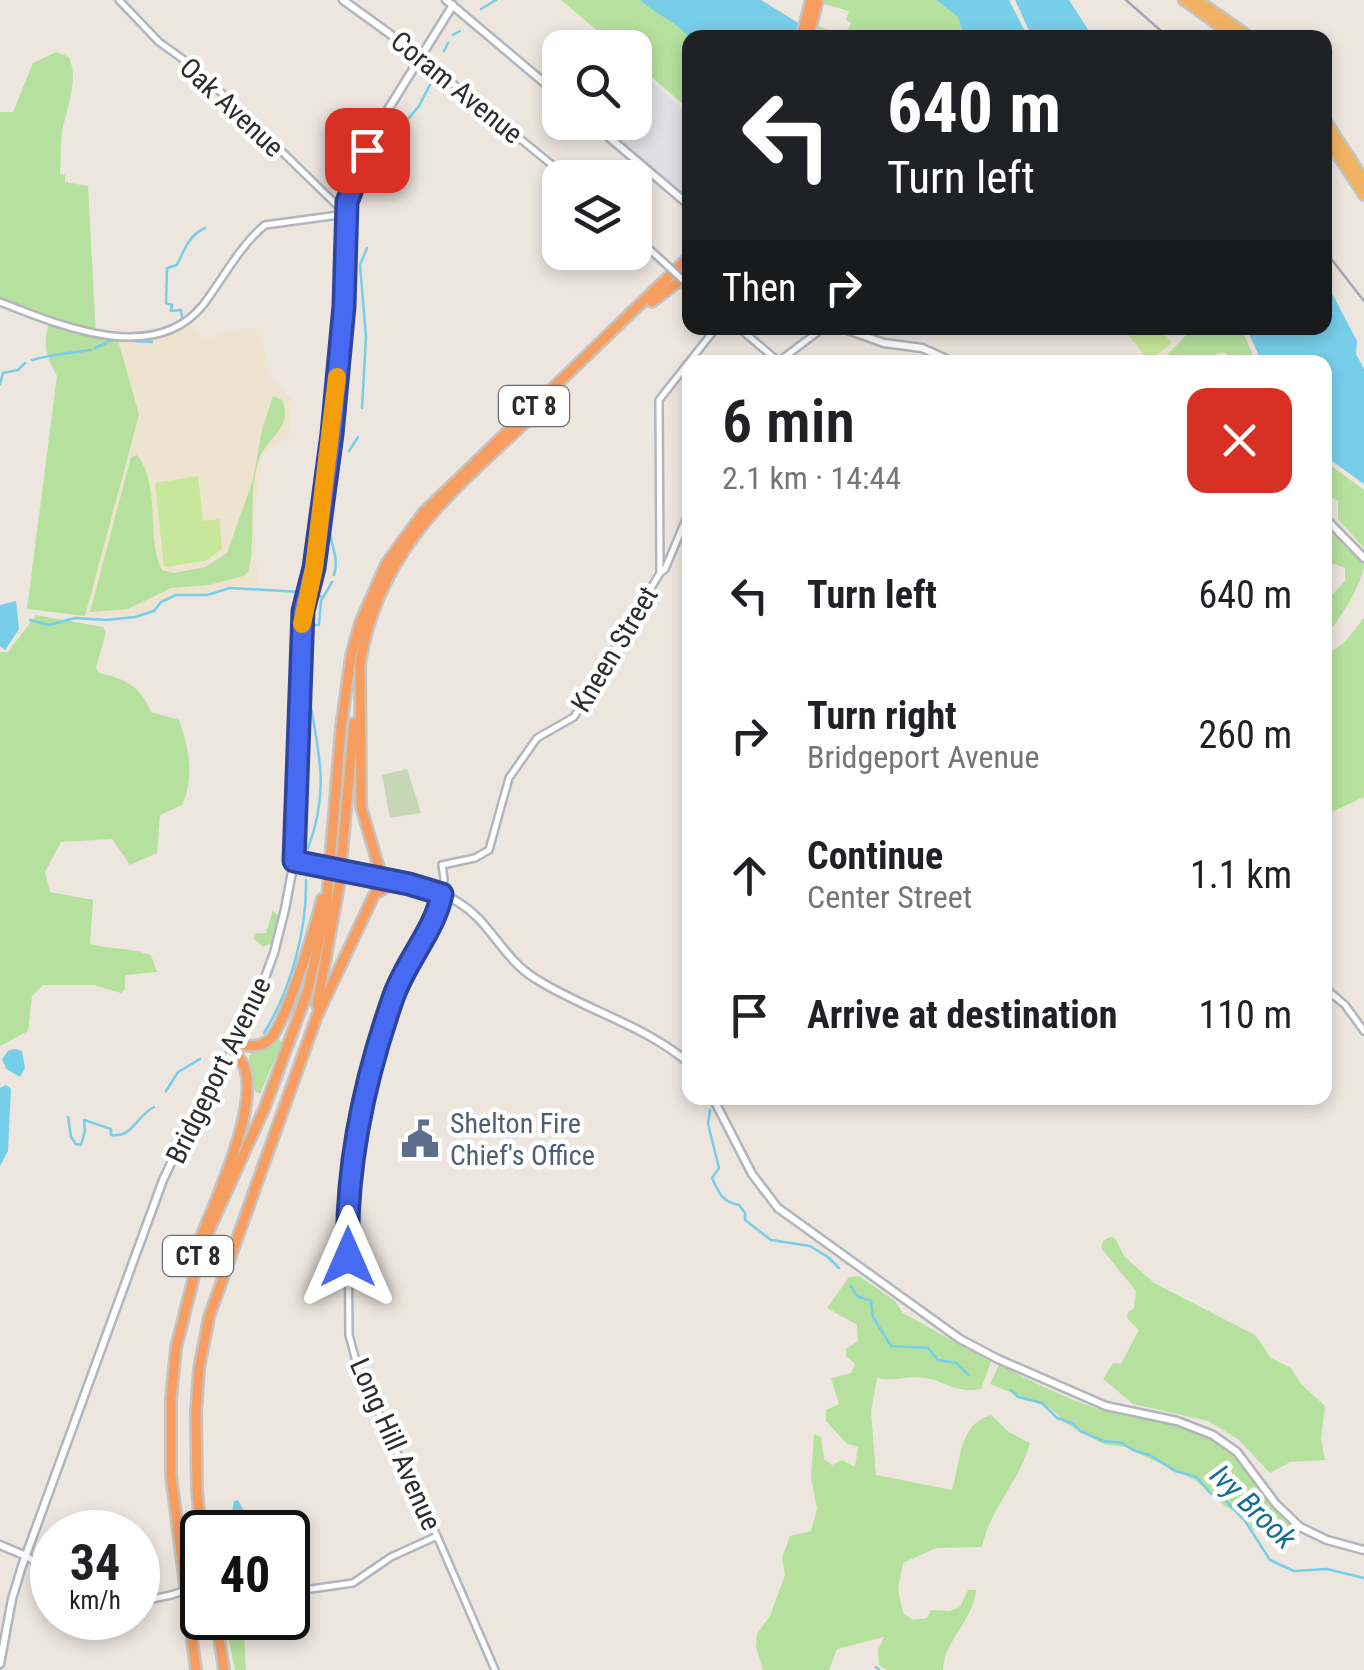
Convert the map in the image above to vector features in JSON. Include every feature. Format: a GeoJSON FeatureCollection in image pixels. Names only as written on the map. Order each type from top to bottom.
{"type":"FeatureCollection","features":[{"type":"Feature","properties":{"kind":"highway"},"geometry":{"type":"LineString","coordinates":[[806,30],[814,0]]}},
{"type":"Feature","properties":{"kind":"highway"},"geometry":{"type":"LineString","coordinates":[[1184,0],[1226,30]]}},
{"type":"Feature","properties":{"kind":"highway"},"geometry":{"type":"LineString","coordinates":[[1196,0],[1239,30]]}},
{"type":"Feature","properties":{"kind":"highway"},"geometry":{"type":"LineString","coordinates":[[1332,132],[1358,176],[1364,195]]}},
{"type":"Feature","properties":{"kind":"highway"},"geometry":{"type":"LineString","coordinates":[[1332,144],[1358,176]]}},
{"type":"Feature","properties":{"kind":"highway","name":"CT 8"},"geometry":{"type":"LineString","coordinates":[[196,1670],[174,1517],[170,1440],[176,1348],[201,1248],[266,1107],[308,990],[326,910],[341,728],[360,623],[390,564],[423,512],[682,264]]}},
{"type":"Feature","properties":{"kind":"highway","name":"CT 8"},"geometry":{"type":"LineString","coordinates":[[390,564],[443,502],[682,272]]}},
{"type":"Feature","properties":{"kind":"highway"},"geometry":{"type":"LineString","coordinates":[[652,302],[682,284]]}},
{"type":"Feature","properties":{"kind":"highway","name":"CT 8"},"geometry":{"type":"LineString","coordinates":[[199,1510],[196,1412],[205,1333],[226,1263],[304,1051],[324,975],[336,903],[360,661],[382,579]]}},
{"type":"Feature","properties":{"kind":"highway"},"geometry":{"type":"LineString","coordinates":[[304,1051],[324,999],[374,895],[377,878],[360,807],[360,661]]}},
{"type":"Feature","properties":{"kind":"highway"},"geometry":{"type":"LineString","coordinates":[[201,1248],[202,1235],[247,1109],[246,1073],[234,1047],[263,1044],[280,1026],[319,914],[330,862]]}},
{"type":"Feature","properties":{"kind":"highway"},"geometry":{"type":"LineString","coordinates":[[374,895],[398,882]]}},
{"type":"Feature","properties":{"kind":"highway"},"geometry":{"type":"LineString","coordinates":[[219,1640],[224,1670]]}},
{"type":"Feature","properties":{"kind":"main road","name":"Coram Avenue"},"geometry":{"type":"LineString","coordinates":[[343,0],[419,55]]}},
{"type":"Feature","properties":{"kind":"main road","name":"Bridgeport Avenue"},"geometry":{"type":"LineString","coordinates":[[0,1664],[12,1600],[26,1556],[164,1180],[192,1119],[234,1047],[274,953],[297,862],[302,621],[314,568],[332,434],[350,189],[367,150],[450,2]]}},
{"type":"Feature","properties":{"kind":"main road"},"geometry":{"type":"LineString","coordinates":[[450,2],[542,81]]}},
{"type":"Feature","properties":{"kind":"main road"},"geometry":{"type":"LineString","coordinates":[[612,140],[682,199]]}},
{"type":"Feature","properties":{"kind":"main road"},"geometry":{"type":"LineString","coordinates":[[860,335],[938,355]]}},
{"type":"Feature","properties":{"kind":"main road"},"geometry":{"type":"LineString","coordinates":[[1332,525],[1364,558]]}},
{"type":"Feature","properties":{"kind":"main road"},"geometry":{"type":"LineString","coordinates":[[297,862],[442,894],[479,919],[529,974],[682,1058]]}},
{"type":"Feature","properties":{"kind":"main road"},"geometry":{"type":"LineString","coordinates":[[717,1105],[752,1174],[778,1208],[960,1339],[1095,1402],[1187,1424],[1213,1435],[1237,1452],[1276,1504],[1300,1527],[1327,1540],[1364,1550]]}},
{"type":"Feature","properties":{"kind":"main road"},"geometry":{"type":"LineString","coordinates":[[0,1544],[26,1556]]}},
{"type":"Feature","properties":{"kind":"street","name":"Oak Avenue"},"geometry":{"type":"LineString","coordinates":[[119,0],[158,42],[198,70],[346,214]]}},
{"type":"Feature","properties":{"kind":"street","name":"Coram Avenue"},"geometry":{"type":"LineString","coordinates":[[419,55],[546,160]]}},
{"type":"Feature","properties":{"kind":"street"},"geometry":{"type":"LineString","coordinates":[[0,302],[79,330],[135,336],[164,333],[201,308],[266,225],[346,214]]}},
{"type":"Feature","properties":{"kind":"street"},"geometry":{"type":"LineString","coordinates":[[652,252],[682,275]]}},
{"type":"Feature","properties":{"kind":"street","name":"Kneen Street"},"geometry":{"type":"LineString","coordinates":[[695,355],[710,335]]}},
{"type":"Feature","properties":{"kind":"street"},"geometry":{"type":"LineString","coordinates":[[747,335],[770,355]]}},
{"type":"Feature","properties":{"kind":"street"},"geometry":{"type":"LineString","coordinates":[[787,355],[814,335]]}},
{"type":"Feature","properties":{"kind":"street","name":"Kneen Street"},"geometry":{"type":"LineString","coordinates":[[442,865],[475,858],[490,850],[509,778],[537,738],[574,717],[660,573],[659,400],[682,371]]}},
{"type":"Feature","properties":{"kind":"street"},"geometry":{"type":"LineString","coordinates":[[660,573],[666,569],[682,523]]}},
{"type":"Feature","properties":{"kind":"street","name":"Long Hill Avenue"},"geometry":{"type":"LineString","coordinates":[[442,865],[442,894],[432,927],[412,955],[393,998],[354,1147],[348,1242],[349,1335],[359,1372],[437,1536],[494,1670]]}},
{"type":"Feature","properties":{"kind":"street"},"geometry":{"type":"LineString","coordinates":[[1332,994],[1364,1031]]}},
{"type":"Feature","properties":{"kind":"street"},"geometry":{"type":"LineString","coordinates":[[310,1589],[343,1586],[437,1536]]}},
{"type":"Feature","properties":{"kind":"street"},"geometry":{"type":"LineString","coordinates":[[26,1556],[30,1558]]}},
{"type":"Feature","properties":{"kind":"shaded area"},"geometry":{"type":"Polygon","coordinates":[[[652,83],[682,108],[682,199],[652,174],[652,160],[635,160],[611,140],[652,140],[652,83]]]}},
{"type":"Feature","properties":{"kind":"shaded area"},"geometry":{"type":"Polygon","coordinates":[[[191,325],[205,340],[234,329],[259,329],[270,376],[292,399],[289,437],[263,454],[253,517],[258,585],[177,593],[160,600],[153,610],[134,616],[85,616],[139,415],[118,340],[159,340],[191,325]]]}},
{"type":"Feature","properties":{"kind":"green space"},"geometry":{"type":"Polygon","coordinates":[[[561,0],[640,0],[680,25],[684,30],[682,103],[652,78],[652,30],[597,30],[561,0]]]}},
{"type":"Feature","properties":{"kind":"green space"},"geometry":{"type":"Polygon","coordinates":[[[825,0],[936,0],[958,17],[962,30],[848,30],[849,11],[824,4],[825,0]]]}},
{"type":"Feature","properties":{"kind":"green space"},"geometry":{"type":"Polygon","coordinates":[[[56,52],[69,57],[73,73],[60,174],[65,175],[65,182],[88,186],[96,336],[118,340],[139,415],[85,616],[27,609],[57,376],[46,347],[51,318],[0,298],[0,112],[13,112],[33,63],[56,52]]]}},
{"type":"Feature","properties":{"kind":"green space"},"geometry":{"type":"Polygon","coordinates":[[[1129,335],[1166,335],[1172,343],[1157,355],[1144,355],[1129,335]]]}},
{"type":"Feature","properties":{"kind":"green space"},"geometry":{"type":"Polygon","coordinates":[[[1186,335],[1244,335],[1253,355],[1224,352],[1167,355],[1186,335]]]}},
{"type":"Feature","properties":{"kind":"green space"},"geometry":{"type":"Polygon","coordinates":[[[273,396],[282,400],[285,414],[259,460],[255,475],[248,572],[209,585],[171,588],[128,609],[90,612],[131,457],[137,455],[149,482],[154,542],[162,570],[174,573],[205,567],[227,553],[253,480],[273,396]]]}},
{"type":"Feature","properties":{"kind":"green space"},"geometry":{"type":"Polygon","coordinates":[[[1332,466],[1364,490],[1364,548],[1338,519],[1338,501],[1332,498],[1332,466]]]}},
{"type":"Feature","properties":{"kind":"green space"},"geometry":{"type":"Polygon","coordinates":[[[198,476],[203,521],[219,519],[222,550],[205,561],[164,567],[155,483],[198,476]]]}},
{"type":"Feature","properties":{"kind":"green space"},"geometry":{"type":"Polygon","coordinates":[[[1332,533],[1364,564],[1360,581],[1332,627],[1332,595],[1345,581],[1345,568],[1332,563],[1332,533]]]}},
{"type":"Feature","properties":{"kind":"green space"},"geometry":{"type":"Polygon","coordinates":[[[36,615],[103,627],[106,632],[96,668],[99,673],[137,689],[151,712],[179,720],[188,752],[189,774],[182,805],[160,815],[157,853],[130,865],[112,839],[61,842],[45,872],[50,892],[93,900],[90,944],[151,955],[157,972],[125,975],[125,989],[121,993],[94,985],[43,985],[32,996],[28,1031],[0,1046],[0,652],[8,652],[36,615]]]}},
{"type":"Feature","properties":{"kind":"green space"},"geometry":{"type":"Polygon","coordinates":[[[1364,618],[1364,797],[1332,812],[1332,651],[1345,642],[1364,618]]]}},
{"type":"Feature","properties":{"kind":"green space"},"geometry":{"type":"Polygon","coordinates":[[[407,769],[421,813],[390,818],[382,775],[407,769]]]}},
{"type":"Feature","properties":{"kind":"green space"},"geometry":{"type":"Polygon","coordinates":[[[273,910],[279,917],[272,943],[263,947],[253,938],[257,933],[266,933],[273,910]]]}},
{"type":"Feature","properties":{"kind":"green space"},"geometry":{"type":"Polygon","coordinates":[[[277,1038],[282,1042],[260,1094],[255,1091],[249,1057],[253,1050],[277,1038]]]}},
{"type":"Feature","properties":{"kind":"green space"},"geometry":{"type":"Polygon","coordinates":[[[1110,1237],[1115,1238],[1124,1256],[1154,1283],[1255,1335],[1271,1358],[1291,1368],[1301,1384],[1325,1406],[1321,1439],[1325,1460],[1290,1462],[1270,1473],[1239,1440],[1208,1421],[1133,1404],[1103,1379],[1113,1363],[1121,1364],[1139,1330],[1127,1318],[1134,1308],[1136,1291],[1101,1248],[1110,1237]]]}},
{"type":"Feature","properties":{"kind":"green space"},"geometry":{"type":"Polygon","coordinates":[[[859,1276],[894,1300],[903,1313],[991,1362],[981,1389],[959,1389],[920,1377],[877,1378],[871,1411],[876,1475],[952,1490],[966,1436],[980,1420],[991,1415],[1009,1432],[1030,1443],[991,1520],[982,1547],[936,1548],[903,1563],[898,1589],[903,1613],[913,1620],[927,1618],[931,1610],[960,1607],[968,1590],[976,1590],[970,1611],[948,1649],[943,1670],[887,1670],[879,1665],[878,1650],[884,1637],[837,1649],[829,1670],[763,1670],[756,1647],[757,1634],[770,1616],[785,1575],[782,1558],[790,1536],[811,1531],[817,1509],[811,1478],[814,1434],[821,1437],[824,1459],[832,1465],[842,1460],[855,1467],[858,1447],[846,1443],[826,1421],[826,1410],[839,1404],[831,1378],[851,1373],[855,1364],[846,1356],[846,1349],[858,1341],[857,1325],[827,1308],[849,1277],[859,1276]]]}},
{"type":"Feature","properties":{"kind":"green space"},"geometry":{"type":"Polygon","coordinates":[[[999,1365],[1092,1407],[1182,1427],[1211,1439],[1244,1465],[1295,1529],[1253,1530],[1242,1515],[1226,1507],[1195,1480],[1125,1447],[1103,1444],[1070,1426],[1044,1403],[990,1384],[999,1365]]]}},
{"type":"Feature","properties":{"kind":"green space"},"geometry":{"type":"Polygon","coordinates":[[[229,1640],[244,1640],[246,1670],[235,1670],[229,1640]]]}},
{"type":"Feature","properties":{"kind":"water"},"geometry":{"type":"Polygon","coordinates":[[[640,0],[761,0],[810,30],[682,30],[640,0]]]}},
{"type":"Feature","properties":{"kind":"water"},"geometry":{"type":"Polygon","coordinates":[[[936,0],[1009,0],[1024,30],[962,30],[958,17],[936,0]]]}},
{"type":"Feature","properties":{"kind":"water"},"geometry":{"type":"Polygon","coordinates":[[[1015,0],[1069,0],[1088,30],[1029,30],[1015,0]]]}},
{"type":"Feature","properties":{"kind":"water"},"geometry":{"type":"Polygon","coordinates":[[[1332,293],[1357,341],[1356,354],[1364,369],[1364,484],[1332,461],[1332,355],[1259,355],[1249,335],[1332,335],[1332,293]]]}},
{"type":"Feature","properties":{"kind":"water"},"geometry":{"type":"Polygon","coordinates":[[[16,601],[19,629],[5,650],[0,646],[0,605],[16,601]]]}},
{"type":"Feature","properties":{"kind":"water"},"geometry":{"type":"Polygon","coordinates":[[[9,1050],[22,1051],[25,1068],[20,1077],[6,1069],[2,1059],[9,1050]]]}},
{"type":"Feature","properties":{"kind":"water"},"geometry":{"type":"Polygon","coordinates":[[[6,1085],[11,1089],[8,1151],[0,1166],[0,1088],[6,1085]]]}},
{"type":"Feature","properties":{"kind":"water"},"geometry":{"type":"Polygon","coordinates":[[[238,1500],[243,1510],[232,1510],[238,1500]]]}},
{"type":"Feature","properties":{"kind":"waterway"},"geometry":{"type":"LineString","coordinates":[[481,9],[496,0]]}},
{"type":"Feature","properties":{"kind":"waterway"},"geometry":{"type":"LineString","coordinates":[[453,35],[460,31]]}},
{"type":"Feature","properties":{"kind":"waterway"},"geometry":{"type":"LineString","coordinates":[[444,51],[448,43]]}},
{"type":"Feature","properties":{"kind":"waterway"},"geometry":{"type":"LineString","coordinates":[[384,148],[419,106],[435,75]]}},
{"type":"Feature","properties":{"kind":"waterway"},"geometry":{"type":"LineString","coordinates":[[355,192],[358,214]]}},
{"type":"Feature","properties":{"kind":"waterway"},"geometry":{"type":"LineString","coordinates":[[182,317],[181,310],[171,311],[172,305],[166,303],[167,268],[177,265],[191,239],[205,228]]}},
{"type":"Feature","properties":{"kind":"waterway"},"geometry":{"type":"LineString","coordinates":[[362,408],[366,337],[360,265],[367,248]]}},
{"type":"Feature","properties":{"kind":"waterway"},"geometry":{"type":"LineString","coordinates":[[95,348],[112,340],[152,342]]}},
{"type":"Feature","properties":{"kind":"waterway"},"geometry":{"type":"LineString","coordinates":[[32,360],[91,350]]}},
{"type":"Feature","properties":{"kind":"waterway"},"geometry":{"type":"LineString","coordinates":[[0,384],[3,373],[18,370],[25,363]]}},
{"type":"Feature","properties":{"kind":"waterway"},"geometry":{"type":"LineString","coordinates":[[349,451],[358,437]]}},
{"type":"Feature","properties":{"kind":"waterway"},"geometry":{"type":"LineString","coordinates":[[329,491],[332,474]]}},
{"type":"Feature","properties":{"kind":"waterway"},"geometry":{"type":"LineString","coordinates":[[330,526],[336,562],[334,575]]}},
{"type":"Feature","properties":{"kind":"waterway"},"geometry":{"type":"LineString","coordinates":[[309,666],[308,630],[319,625],[321,601],[332,582]]}},
{"type":"Feature","properties":{"kind":"waterway"},"geometry":{"type":"LineString","coordinates":[[30,620],[49,625],[75,618],[135,617],[154,611],[161,602],[176,595],[207,595],[230,588],[300,592]]}},
{"type":"Feature","properties":{"kind":"waterway"},"geometry":{"type":"LineString","coordinates":[[311,594],[322,597]]}},
{"type":"Feature","properties":{"kind":"waterway"},"geometry":{"type":"LineString","coordinates":[[308,680],[308,693]]}},
{"type":"Feature","properties":{"kind":"waterway"},"geometry":{"type":"LineString","coordinates":[[308,848],[320,792],[310,702]]}},
{"type":"Feature","properties":{"kind":"waterway"},"geometry":{"type":"LineString","coordinates":[[264,1033],[296,959],[306,880]]}},
{"type":"Feature","properties":{"kind":"waterway"},"geometry":{"type":"LineString","coordinates":[[166,1091],[178,1072],[200,1059]]}},
{"type":"Feature","properties":{"kind":"waterway"},"geometry":{"type":"LineString","coordinates":[[68,1117],[71,1137],[81,1145],[84,1120],[118,1135],[130,1130],[154,1107]]}},
{"type":"Feature","properties":{"kind":"waterway","name":"Ivy Brook"},"geometry":{"type":"LineString","coordinates":[[710,1110],[708,1124],[719,1168],[712,1178],[722,1196],[739,1205],[745,1220],[771,1240],[810,1246],[839,1268]]}},
{"type":"Feature","properties":{"kind":"waterway","name":"Ivy Brook"},"geometry":{"type":"LineString","coordinates":[[851,1286],[857,1296],[871,1301],[873,1317],[891,1346],[928,1348],[938,1360],[956,1363],[969,1375]]}},
{"type":"Feature","properties":{"kind":"waterway","name":"Ivy Brook"},"geometry":{"type":"LineString","coordinates":[[1011,1390],[1018,1397],[1042,1403],[1057,1418],[1074,1424],[1080,1431],[1104,1441],[1122,1443],[1175,1471],[1197,1477],[1210,1493],[1226,1501],[1245,1521],[1270,1560],[1294,1571],[1327,1569],[1364,1578]]}},
{"type":"Feature","properties":{"kind":"waterway"},"geometry":{"type":"LineString","coordinates":[[876,1667],[879,1670]]}},
{"type":"Feature","properties":{"kind":"railway"},"geometry":{"type":"LineString","coordinates":[[1126,0],[1160,30]]}},
{"type":"Feature","properties":{"kind":"railway"},"geometry":{"type":"LineString","coordinates":[[1332,260],[1364,301]]}},
{"type":"Feature","properties":{"kind":"slow traffic"},"geometry":{"type":"LineString","coordinates":[[302,624],[314,568],[337,377]]}},
{"type":"Feature","properties":{"kind":"place","name":"Shelton Fire Chief's Office"},"geometry":{"type":"Point","coordinates":[420,1139]}},
{"type":"Feature","properties":{"kind":"route"},"geometry":{"type":"LineString","coordinates":[[348,1257],[351,1165],[360,1120],[393,998],[412,955],[432,927],[442,894],[294,861],[303,611],[314,568],[332,434],[344,306],[347,202],[367,150]]}}]}
